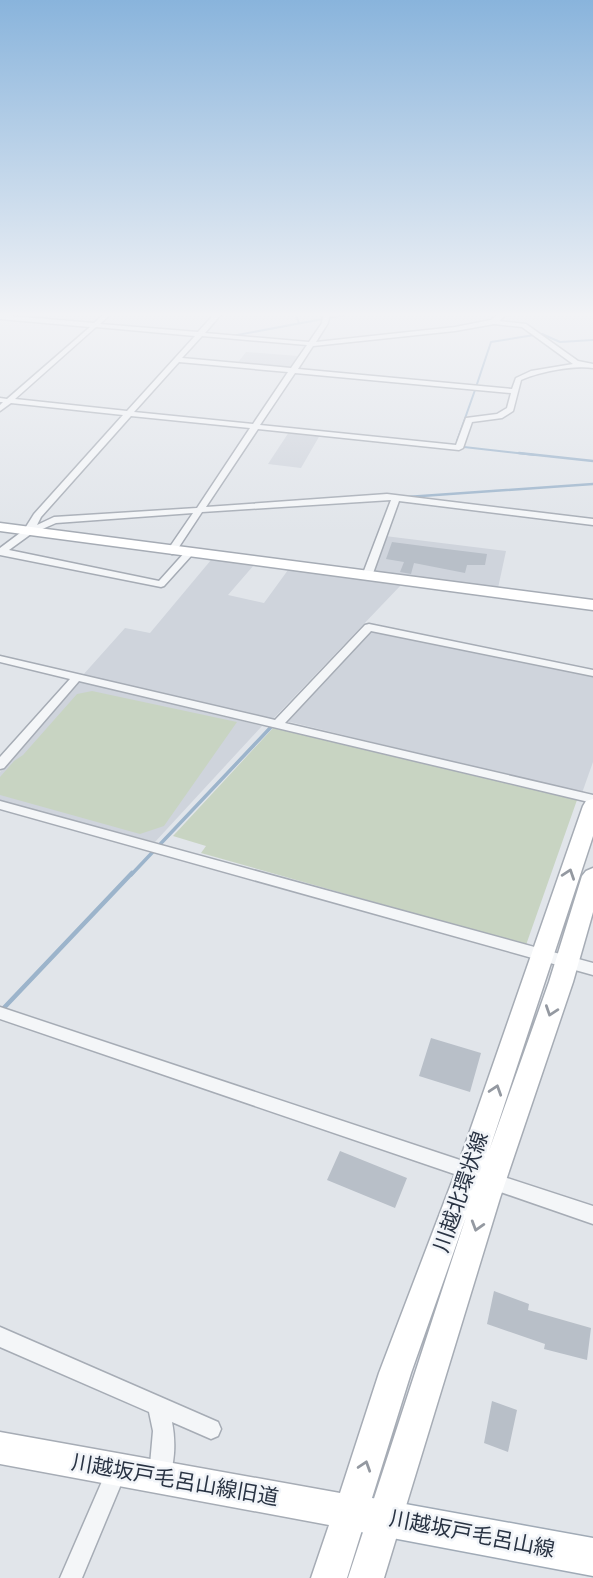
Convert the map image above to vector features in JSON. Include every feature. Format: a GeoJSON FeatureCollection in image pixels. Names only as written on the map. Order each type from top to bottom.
{"type":"FeatureCollection","features":[{"type":"Feature","properties":{"kind":"main road","name":"川越坂戸毛呂山線"},"geometry":{"type":"LineString","coordinates":[[368,1515],[593,1557]]}},
{"type":"Feature","properties":{"kind":"street"},"geometry":{"type":"LineString","coordinates":[[0,409],[27,386]]}},
{"type":"Feature","properties":{"kind":"street"},"geometry":{"type":"LineString","coordinates":[[28,532],[28,527],[37,516],[154,386]]}},
{"type":"Feature","properties":{"kind":"street"},"geometry":{"type":"LineString","coordinates":[[172,551],[282,386]]}},
{"type":"Feature","properties":{"kind":"street"},"geometry":{"type":"LineString","coordinates":[[455,386],[514,391]]}},
{"type":"Feature","properties":{"kind":"street"},"geometry":{"type":"LineString","coordinates":[[0,400],[459,448],[469,421],[494,418],[508,412],[515,386]]}},
{"type":"Feature","properties":{"kind":"street"},"geometry":{"type":"LineString","coordinates":[[1,552],[28,532],[54,520],[387,497],[593,522]]}},
{"type":"Feature","properties":{"kind":"street"},"geometry":{"type":"LineString","coordinates":[[367,576],[396,499]]}},
{"type":"Feature","properties":{"kind":"street"},"geometry":{"type":"LineString","coordinates":[[0,527],[593,605]]}},
{"type":"Feature","properties":{"kind":"street"},"geometry":{"type":"LineString","coordinates":[[1,552],[161,583],[189,553]]}},
{"type":"Feature","properties":{"kind":"street"},"geometry":{"type":"LineString","coordinates":[[277,725],[369,627],[593,673]]}},
{"type":"Feature","properties":{"kind":"street"},"geometry":{"type":"LineString","coordinates":[[0,659],[593,799]]}},
{"type":"Feature","properties":{"kind":"street"},"geometry":{"type":"LineString","coordinates":[[0,765],[77,677]]}},
{"type":"Feature","properties":{"kind":"street"},"geometry":{"type":"LineString","coordinates":[[0,805],[567,962]]}},
{"type":"Feature","properties":{"kind":"street","name":"川越北環状線"},"geometry":{"type":"LineString","coordinates":[[567,962],[593,806]]}},
{"type":"Feature","properties":{"kind":"street","name":"川越北環状線"},"geometry":{"type":"LineString","coordinates":[[329,1578],[368,1515],[480,1176],[567,962],[593,876]]}},
{"type":"Feature","properties":{"kind":"street"},"geometry":{"type":"LineString","coordinates":[[0,1013],[593,1215]]}},
{"type":"Feature","properties":{"kind":"street"},"geometry":{"type":"LineString","coordinates":[[0,1337],[211,1429]]}},
{"type":"Feature","properties":{"kind":"street"},"geometry":{"type":"LineString","coordinates":[[156,1405],[163,1418],[166,1439],[160,1477]]}},
{"type":"Feature","properties":{"kind":"street","name":"川越坂戸毛呂山線旧道"},"geometry":{"type":"LineString","coordinates":[[0,1448],[368,1515]]}},
{"type":"Feature","properties":{"kind":"street"},"geometry":{"type":"LineString","coordinates":[[71,1578],[117,1469]]}},
{"type":"Feature","properties":{"kind":"street","name":"川越北環状線"},"geometry":{"type":"LineString","coordinates":[[366,1578],[368,1515]]}},
{"type":"Feature","properties":{"kind":"shaded area"},"geometry":{"type":"Polygon","coordinates":[[[289,432],[320,435],[301,468],[268,464],[289,432]]]}},
{"type":"Feature","properties":{"kind":"shaded area"},"geometry":{"type":"Polygon","coordinates":[[[385,536],[506,551],[498,588],[371,572],[385,536]]]}},
{"type":"Feature","properties":{"kind":"shaded area"},"geometry":{"type":"Polygon","coordinates":[[[211,560],[254,565],[228,595],[264,603],[288,570],[402,584],[273,719],[83,675],[125,628],[150,633],[211,560]]]}},
{"type":"Feature","properties":{"kind":"shaded area"},"geometry":{"type":"Polygon","coordinates":[[[371,630],[593,676],[593,762],[582,793],[286,721],[371,630]]]}},
{"type":"Feature","properties":{"kind":"shaded area"},"geometry":{"type":"Polygon","coordinates":[[[82,682],[262,726],[155,842],[0,801],[0,772],[77,683],[82,682]]]}},
{"type":"Feature","properties":{"kind":"green space"},"geometry":{"type":"Polygon","coordinates":[[[92,691],[237,722],[164,826],[140,834],[0,795],[0,777],[14,761],[23,755],[77,694],[92,691]]]}},
{"type":"Feature","properties":{"kind":"green space"},"geometry":{"type":"Polygon","coordinates":[[[273,728],[577,800],[526,945],[201,853],[206,846],[173,836],[273,728]]]}},
{"type":"Feature","properties":{"kind":"building"},"geometry":{"type":"Polygon","coordinates":[[[392,542],[487,554],[485,565],[467,565],[465,573],[414,563],[411,574],[400,572],[404,562],[386,559],[392,542]]]}},
{"type":"Feature","properties":{"kind":"building"},"geometry":{"type":"Polygon","coordinates":[[[431,1038],[481,1053],[470,1092],[419,1076],[431,1038]]]}},
{"type":"Feature","properties":{"kind":"building"},"geometry":{"type":"Polygon","coordinates":[[[340,1151],[407,1178],[395,1208],[327,1180],[340,1151]]]}},
{"type":"Feature","properties":{"kind":"building"},"geometry":{"type":"Polygon","coordinates":[[[494,1291],[529,1304],[528,1310],[591,1328],[587,1360],[544,1349],[545,1344],[487,1324],[494,1291]]]}},
{"type":"Feature","properties":{"kind":"building"},"geometry":{"type":"Polygon","coordinates":[[[492,1401],[517,1410],[508,1452],[484,1443],[492,1401]]]}},
{"type":"Feature","properties":{"kind":"waterway"},"geometry":{"type":"LineString","coordinates":[[457,441],[475,390]]}},
{"type":"Feature","properties":{"kind":"waterway"},"geometry":{"type":"LineString","coordinates":[[464,447],[535,455]]}},
{"type":"Feature","properties":{"kind":"waterway"},"geometry":{"type":"LineString","coordinates":[[519,453],[593,461]]}},
{"type":"Feature","properties":{"kind":"waterway"},"geometry":{"type":"LineString","coordinates":[[407,497],[593,484]]}},
{"type":"Feature","properties":{"kind":"waterway"},"geometry":{"type":"LineString","coordinates":[[131,875],[271,727]]}},
{"type":"Feature","properties":{"kind":"waterway"},"geometry":{"type":"LineString","coordinates":[[0,1012],[132,873]]}}]}
